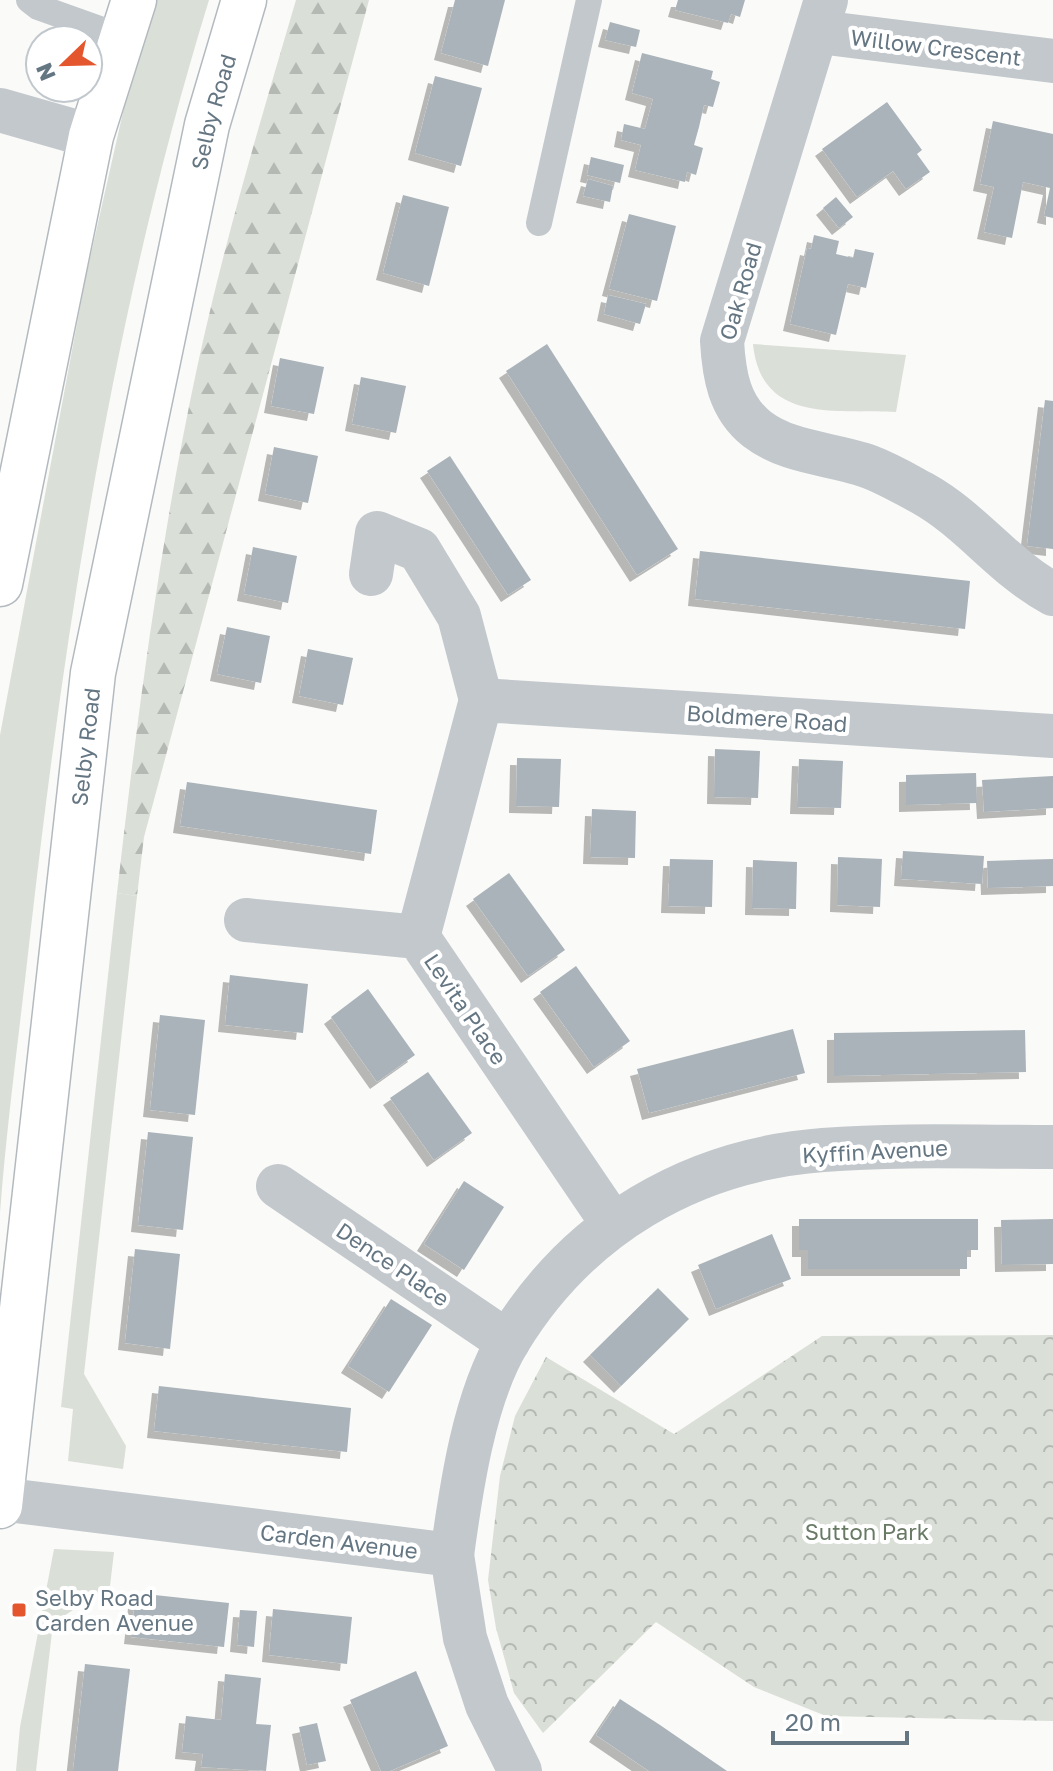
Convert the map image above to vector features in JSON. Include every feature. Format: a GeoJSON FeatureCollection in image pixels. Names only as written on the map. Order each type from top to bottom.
{"type":"FeatureCollection","features":[{"type":"Feature","properties":{"kind":"main road","name":"Selby Road"},"geometry":{"type":"LineString","coordinates":[[0,1506],[93,673],[207,125],[244,0]]}},
{"type":"Feature","properties":{"kind":"main road"},"geometry":{"type":"LineString","coordinates":[[0,584],[91,136],[128,18]]}},
{"type":"Feature","properties":{"kind":"street","name":"Willow Crescent"},"geometry":{"type":"LineString","coordinates":[[822,16],[1053,61]]}},
{"type":"Feature","properties":{"kind":"street","name":"Oak Road"},"geometry":{"type":"LineString","coordinates":[[822,16],[722,341],[724,373],[735,404],[756,428],[783,445],[864,464],[925,494],[978,533],[1031,582],[1053,594]]}},
{"type":"Feature","properties":{"kind":"street"},"geometry":{"type":"LineString","coordinates":[[0,110],[91,136]]}},
{"type":"Feature","properties":{"kind":"street"},"geometry":{"type":"LineString","coordinates":[[371,574],[377,533],[419,550],[459,616],[481,700],[418,937]]}},
{"type":"Feature","properties":{"kind":"street","name":"Boldmere Road"},"geometry":{"type":"LineString","coordinates":[[481,700],[1053,736]]}},
{"type":"Feature","properties":{"kind":"street","name":"Levita Place"},"geometry":{"type":"LineString","coordinates":[[246,920],[418,937],[612,1223]]}},
{"type":"Feature","properties":{"kind":"street","name":"Kyffin Avenue"},"geometry":{"type":"LineString","coordinates":[[452,1555],[462,1478],[481,1410],[508,1342],[555,1277],[612,1223],[669,1189],[734,1166],[821,1150],[1053,1147]]}},
{"type":"Feature","properties":{"kind":"street","name":"Dence Place"},"geometry":{"type":"LineString","coordinates":[[278,1186],[508,1342]]}},
{"type":"Feature","properties":{"kind":"street","name":"Carden Avenue"},"geometry":{"type":"LineString","coordinates":[[0,1499],[452,1555]]}},
{"type":"Feature","properties":{"kind":"street"},"geometry":{"type":"LineString","coordinates":[[452,1555],[465,1638],[487,1705],[520,1771]]}},
{"type":"Feature","properties":{"kind":"lane"},"geometry":{"type":"LineString","coordinates":[[29,0],[38,7],[128,18]]}},
{"type":"Feature","properties":{"kind":"lane"},"geometry":{"type":"LineString","coordinates":[[539,223],[589,0]]}},
{"type":"Feature","properties":{"kind":"green space"},"geometry":{"type":"Polygon","coordinates":[[[155,0],[209,0],[146,230],[98,464],[44,817],[0,1213],[0,735],[86,276],[133,68],[155,0]]]}},
{"type":"Feature","properties":{"kind":"green space"},"geometry":{"type":"Polygon","coordinates":[[[296,0],[369,0],[144,837],[137,896],[117,893],[151,630],[184,433],[231,229],[296,0]]]}},
{"type":"Feature","properties":{"kind":"green space"},"geometry":{"type":"Polygon","coordinates":[[[753,344],[906,355],[896,412],[826,410],[786,400],[770,388],[759,370],[753,344]]]}},
{"type":"Feature","properties":{"kind":"green space"},"geometry":{"type":"Polygon","coordinates":[[[117,893],[137,896],[84,1374],[126,1446],[123,1469],[68,1461],[73,1409],[61,1407],[117,893]]]}},
{"type":"Feature","properties":{"kind":"green space","name":"Sutton Park"},"geometry":{"type":"Polygon","coordinates":[[[1053,1335],[1053,1721],[826,1716],[754,1687],[656,1622],[543,1733],[514,1693],[496,1628],[488,1580],[500,1476],[515,1416],[546,1357],[674,1434],[822,1336],[1053,1335]]]}},
{"type":"Feature","properties":{"kind":"green space"},"geometry":{"type":"Polygon","coordinates":[[[54,1549],[114,1552],[110,1586],[53,1623],[36,1771],[16,1771],[20,1727],[54,1549]]]}},
{"type":"Feature","properties":{"kind":"building"},"geometry":{"type":"Polygon","coordinates":[[[455,0],[505,0],[488,66],[441,53],[455,0]]]}},
{"type":"Feature","properties":{"kind":"building"},"geometry":{"type":"Polygon","coordinates":[[[678,0],[745,0],[740,17],[731,14],[728,23],[675,10],[678,0]]]}},
{"type":"Feature","properties":{"kind":"building"},"geometry":{"type":"Polygon","coordinates":[[[610,22],[640,30],[636,47],[605,40],[610,22]]]}},
{"type":"Feature","properties":{"kind":"building"},"geometry":{"type":"Polygon","coordinates":[[[642,53],[713,71],[711,79],[720,82],[713,107],[704,105],[694,145],[703,148],[696,175],[687,172],[685,182],[635,170],[641,145],[621,140],[624,124],[645,129],[653,99],[632,93],[642,53]]]}},
{"type":"Feature","properties":{"kind":"building"},"geometry":{"type":"Polygon","coordinates":[[[435,76],[482,88],[461,166],[415,153],[435,76]]]}},
{"type":"Feature","properties":{"kind":"building"},"geometry":{"type":"Polygon","coordinates":[[[887,102],[922,150],[917,154],[930,172],[906,189],[893,171],[857,197],[822,149],[887,102]]]}},
{"type":"Feature","properties":{"kind":"building"},"geometry":{"type":"Polygon","coordinates":[[[993,121],[1053,134],[1053,218],[1044,216],[1050,188],[1023,182],[1012,238],[984,232],[994,187],[980,184],[993,121]]]}},
{"type":"Feature","properties":{"kind":"building"},"geometry":{"type":"Polygon","coordinates":[[[591,157],[624,165],[620,183],[587,175],[591,157]]]}},
{"type":"Feature","properties":{"kind":"building"},"geometry":{"type":"Polygon","coordinates":[[[588,179],[613,186],[610,202],[583,196],[588,179]]]}},
{"type":"Feature","properties":{"kind":"building"},"geometry":{"type":"Polygon","coordinates":[[[403,195],[449,207],[429,286],[383,273],[403,195]]]}},
{"type":"Feature","properties":{"kind":"building"},"geometry":{"type":"Polygon","coordinates":[[[836,197],[853,217],[839,228],[823,208],[836,197]]]}},
{"type":"Feature","properties":{"kind":"building"},"geometry":{"type":"Polygon","coordinates":[[[629,214],[676,226],[657,301],[609,289],[629,214]]]}},
{"type":"Feature","properties":{"kind":"building"},"geometry":{"type":"Polygon","coordinates":[[[814,235],[839,241],[836,254],[853,258],[855,249],[874,253],[866,288],[848,284],[836,335],[790,324],[807,248],[811,249],[814,235]]]}},
{"type":"Feature","properties":{"kind":"building"},"geometry":{"type":"Polygon","coordinates":[[[608,295],[646,304],[640,324],[604,314],[608,295]]]}},
{"type":"Feature","properties":{"kind":"building"},"geometry":{"type":"Polygon","coordinates":[[[547,344],[678,549],[637,575],[506,371],[547,344]]]}},
{"type":"Feature","properties":{"kind":"building"},"geometry":{"type":"Polygon","coordinates":[[[280,358],[324,367],[314,414],[271,406],[280,358]]]}},
{"type":"Feature","properties":{"kind":"building"},"geometry":{"type":"Polygon","coordinates":[[[361,377],[406,386],[396,433],[352,424],[361,377]]]}},
{"type":"Feature","properties":{"kind":"building"},"geometry":{"type":"Polygon","coordinates":[[[1045,400],[1053,401],[1053,549],[1027,546],[1045,400]]]}},
{"type":"Feature","properties":{"kind":"building"},"geometry":{"type":"Polygon","coordinates":[[[274,447],[318,456],[308,503],[265,494],[274,447]]]}},
{"type":"Feature","properties":{"kind":"building"},"geometry":{"type":"Polygon","coordinates":[[[450,456],[531,580],[508,595],[427,471],[450,456]]]}},
{"type":"Feature","properties":{"kind":"building"},"geometry":{"type":"Polygon","coordinates":[[[253,547],[297,556],[288,603],[244,594],[253,547]]]}},
{"type":"Feature","properties":{"kind":"building"},"geometry":{"type":"Polygon","coordinates":[[[700,551],[970,581],[965,629],[695,599],[700,551]]]}},
{"type":"Feature","properties":{"kind":"building"},"geometry":{"type":"Polygon","coordinates":[[[227,627],[270,636],[261,683],[217,674],[227,627]]]}},
{"type":"Feature","properties":{"kind":"building"},"geometry":{"type":"Polygon","coordinates":[[[308,649],[353,658],[343,705],[299,696],[308,649]]]}},
{"type":"Feature","properties":{"kind":"building"},"geometry":{"type":"Polygon","coordinates":[[[715,749],[760,751],[758,798],[714,797],[715,749]]]}},
{"type":"Feature","properties":{"kind":"building"},"geometry":{"type":"Polygon","coordinates":[[[517,758],[561,759],[559,807],[516,806],[517,758]]]}},
{"type":"Feature","properties":{"kind":"building"},"geometry":{"type":"Polygon","coordinates":[[[799,759],[843,761],[841,808],[797,807],[799,759]]]}},
{"type":"Feature","properties":{"kind":"building"},"geometry":{"type":"Polygon","coordinates":[[[976,773],[977,803],[906,805],[906,775],[976,773]]]}},
{"type":"Feature","properties":{"kind":"building"},"geometry":{"type":"Polygon","coordinates":[[[1053,776],[1053,808],[984,812],[982,780],[1053,776]]]}},
{"type":"Feature","properties":{"kind":"building"},"geometry":{"type":"Polygon","coordinates":[[[187,782],[377,810],[371,854],[180,826],[187,782]]]}},
{"type":"Feature","properties":{"kind":"building"},"geometry":{"type":"Polygon","coordinates":[[[592,809],[636,811],[635,858],[590,857],[592,809]]]}},
{"type":"Feature","properties":{"kind":"building"},"geometry":{"type":"Polygon","coordinates":[[[903,851],[984,856],[982,884],[901,879],[903,851]]]}},
{"type":"Feature","properties":{"kind":"building"},"geometry":{"type":"Polygon","coordinates":[[[838,857],[882,859],[880,907],[837,905],[838,857]]]}},
{"type":"Feature","properties":{"kind":"building"},"geometry":{"type":"Polygon","coordinates":[[[670,859],[713,860],[712,907],[668,906],[670,859]]]}},
{"type":"Feature","properties":{"kind":"building"},"geometry":{"type":"Polygon","coordinates":[[[1053,859],[1053,886],[988,888],[987,861],[1053,859]]]}},
{"type":"Feature","properties":{"kind":"building"},"geometry":{"type":"Polygon","coordinates":[[[753,860],[797,862],[796,909],[752,908],[753,860]]]}},
{"type":"Feature","properties":{"kind":"building"},"geometry":{"type":"Polygon","coordinates":[[[509,873],[565,950],[528,976],[473,899],[509,873]]]}},
{"type":"Feature","properties":{"kind":"building"},"geometry":{"type":"Polygon","coordinates":[[[576,966],[630,1041],[594,1067],[540,992],[576,966]]]}},
{"type":"Feature","properties":{"kind":"building"},"geometry":{"type":"Polygon","coordinates":[[[230,975],[308,984],[303,1033],[225,1025],[230,975]]]}},
{"type":"Feature","properties":{"kind":"building"},"geometry":{"type":"Polygon","coordinates":[[[368,989],[415,1055],[377,1082],[331,1017],[368,989]]]}},
{"type":"Feature","properties":{"kind":"building"},"geometry":{"type":"Polygon","coordinates":[[[160,1015],[205,1020],[195,1115],[150,1110],[160,1015]]]}},
{"type":"Feature","properties":{"kind":"building"},"geometry":{"type":"Polygon","coordinates":[[[793,1029],[805,1073],[649,1113],[637,1069],[793,1029]]]}},
{"type":"Feature","properties":{"kind":"building"},"geometry":{"type":"Polygon","coordinates":[[[1025,1030],[1026,1072],[834,1076],[834,1033],[1025,1030]]]}},
{"type":"Feature","properties":{"kind":"building"},"geometry":{"type":"Polygon","coordinates":[[[428,1072],[472,1133],[434,1160],[390,1098],[428,1072]]]}},
{"type":"Feature","properties":{"kind":"building"},"geometry":{"type":"Polygon","coordinates":[[[148,1132],[193,1137],[183,1230],[138,1225],[148,1132]]]}},
{"type":"Feature","properties":{"kind":"building"},"geometry":{"type":"Polygon","coordinates":[[[464,1181],[504,1207],[464,1270],[424,1244],[464,1181]]]}},
{"type":"Feature","properties":{"kind":"building"},"geometry":{"type":"Polygon","coordinates":[[[799,1219],[978,1219],[978,1250],[967,1250],[967,1269],[808,1269],[808,1250],[799,1250],[799,1219]]]}},
{"type":"Feature","properties":{"kind":"building"},"geometry":{"type":"Polygon","coordinates":[[[1053,1219],[1053,1264],[1002,1265],[1001,1220],[1053,1219]]]}},
{"type":"Feature","properties":{"kind":"building"},"geometry":{"type":"Polygon","coordinates":[[[772,1234],[791,1279],[716,1309],[698,1265],[772,1234]]]}},
{"type":"Feature","properties":{"kind":"building"},"geometry":{"type":"Polygon","coordinates":[[[135,1249],[180,1254],[170,1349],[125,1343],[135,1249]]]}},
{"type":"Feature","properties":{"kind":"building"},"geometry":{"type":"Polygon","coordinates":[[[658,1288],[689,1319],[621,1386],[590,1355],[658,1288]]]}},
{"type":"Feature","properties":{"kind":"building"},"geometry":{"type":"Polygon","coordinates":[[[391,1299],[432,1325],[389,1392],[348,1366],[391,1299]]]}},
{"type":"Feature","properties":{"kind":"building"},"geometry":{"type":"Polygon","coordinates":[[[159,1386],[351,1408],[347,1452],[154,1431],[159,1386]]]}},
{"type":"Feature","properties":{"kind":"building"},"geometry":{"type":"Polygon","coordinates":[[[136,1593],[229,1603],[224,1647],[131,1637],[136,1593]]]}},
{"type":"Feature","properties":{"kind":"building"},"geometry":{"type":"Polygon","coordinates":[[[273,1609],[352,1617],[347,1664],[269,1655],[273,1609]]]}},
{"type":"Feature","properties":{"kind":"building"},"geometry":{"type":"Polygon","coordinates":[[[240,1610],[257,1611],[254,1647],[237,1645],[240,1610]]]}},
{"type":"Feature","properties":{"kind":"building"},"geometry":{"type":"Polygon","coordinates":[[[85,1664],[130,1669],[118,1771],[73,1771],[85,1664]]]}},
{"type":"Feature","properties":{"kind":"building"},"geometry":{"type":"Polygon","coordinates":[[[416,1671],[448,1746],[390,1771],[381,1771],[350,1700],[416,1671]]]}},
{"type":"Feature","properties":{"kind":"building"},"geometry":{"type":"Polygon","coordinates":[[[225,1674],[261,1678],[256,1724],[271,1725],[266,1771],[201,1767],[203,1754],[182,1752],[186,1716],[221,1720],[225,1674]]]}},
{"type":"Feature","properties":{"kind":"building"},"geometry":{"type":"Polygon","coordinates":[[[620,1699],[727,1771],[649,1771],[596,1735],[620,1699]]]}},
{"type":"Feature","properties":{"kind":"building"},"geometry":{"type":"Polygon","coordinates":[[[317,1723],[326,1761],[307,1765],[299,1727],[317,1723]]]}},
{"type":"Feature","properties":{"kind":"place","name":"Selby Road Carden Avenue"},"geometry":{"type":"Point","coordinates":[19,1610]}}]}
